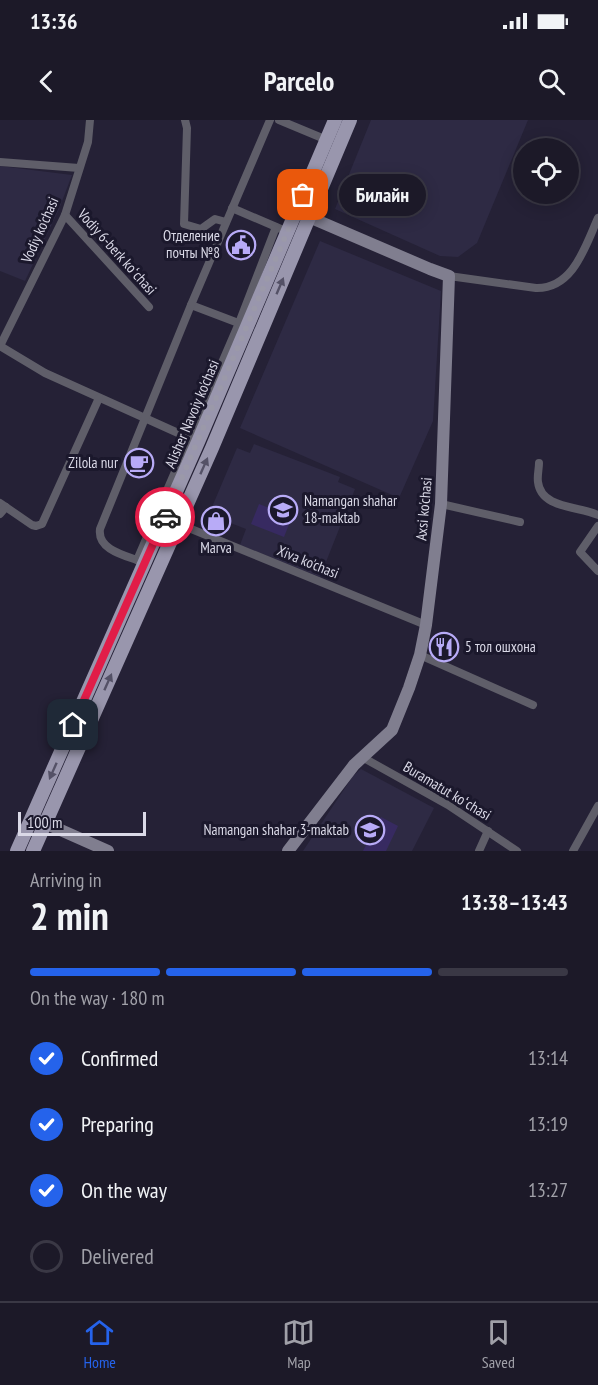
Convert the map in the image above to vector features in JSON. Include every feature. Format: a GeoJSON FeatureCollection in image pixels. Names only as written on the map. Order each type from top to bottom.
{"type":"FeatureCollection","features":[{"type":"Feature","properties":{"kind":"main road","name":"Alisher Navoiy ko'chasi"},"geometry":{"type":"LineString","coordinates":[[17,851],[282,230],[335,120]]}},
{"type":"Feature","properties":{"kind":"main road","name":"Alisher Navoiy ko'chasi"},"geometry":{"type":"LineString","coordinates":[[33,851],[179,524],[350,120]]}},
{"type":"Feature","properties":{"kind":"street","name":"Vodiy ko'chasi"},"geometry":{"type":"LineString","coordinates":[[0,346],[64,215],[88,142],[90,120]]}},
{"type":"Feature","properties":{"kind":"street"},"geometry":{"type":"LineString","coordinates":[[185,120],[187,128],[184,224],[201,228],[215,219],[226,222]]}},
{"type":"Feature","properties":{"kind":"street"},"geometry":{"type":"LineString","coordinates":[[141,561],[104,545],[99,537],[100,530],[191,304],[270,120]]}},
{"type":"Feature","properties":{"kind":"street"},"geometry":{"type":"LineString","coordinates":[[279,120],[327,140]]}},
{"type":"Feature","properties":{"kind":"street"},"geometry":{"type":"LineString","coordinates":[[0,162],[79,168]]}},
{"type":"Feature","properties":{"kind":"street"},"geometry":{"type":"LineString","coordinates":[[232,208],[282,230]]}},
{"type":"Feature","properties":{"kind":"street","name":"Vodiy 6-berk koʻchasi"},"geometry":{"type":"LineString","coordinates":[[64,215],[149,307]]}},
{"type":"Feature","properties":{"kind":"street"},"geometry":{"type":"LineString","coordinates":[[309,217],[449,276],[536,288],[555,285],[569,276],[598,218]]}},
{"type":"Feature","properties":{"kind":"street","name":"Axsi ko'chasi"},"geometry":{"type":"LineString","coordinates":[[288,851],[362,757],[392,730],[420,655],[426,625],[441,504],[449,276]]}},
{"type":"Feature","properties":{"kind":"street"},"geometry":{"type":"LineString","coordinates":[[191,304],[243,324]]}},
{"type":"Feature","properties":{"kind":"street"},"geometry":{"type":"LineString","coordinates":[[0,346],[45,373],[193,440]]}},
{"type":"Feature","properties":{"kind":"street"},"geometry":{"type":"LineString","coordinates":[[2,508],[32,525],[42,524],[99,398]]}},
{"type":"Feature","properties":{"kind":"street"},"geometry":{"type":"LineString","coordinates":[[539,463],[540,491],[547,499],[555,504],[580,508],[598,515]]}},
{"type":"Feature","properties":{"kind":"street"},"geometry":{"type":"LineString","coordinates":[[441,504],[520,522]]}},
{"type":"Feature","properties":{"kind":"street","name":"Xiva ko'chasi"},"geometry":{"type":"LineString","coordinates":[[179,524],[426,625]]}},
{"type":"Feature","properties":{"kind":"street"},"geometry":{"type":"LineString","coordinates":[[598,526],[580,552],[598,571]]}},
{"type":"Feature","properties":{"kind":"street"},"geometry":{"type":"LineString","coordinates":[[420,655],[533,705]]}},
{"type":"Feature","properties":{"kind":"street","name":"Buramatut koʻchasi"},"geometry":{"type":"LineString","coordinates":[[362,757],[448,805],[517,851]]}},
{"type":"Feature","properties":{"kind":"street"},"geometry":{"type":"LineString","coordinates":[[573,851],[598,806]]}},
{"type":"Feature","properties":{"kind":"street"},"geometry":{"type":"LineString","coordinates":[[32,817],[108,851]]}},
{"type":"Feature","properties":{"kind":"street"},"geometry":{"type":"LineString","coordinates":[[479,851],[488,831]]}},
{"type":"Feature","properties":{"kind":"shaded area"},"geometry":{"type":"Polygon","coordinates":[[[371,120],[528,120],[521,138],[513,138],[513,156],[477,243],[458,257],[440,256],[335,209],[371,120]]]}},
{"type":"Feature","properties":{"kind":"shaded area"},"geometry":{"type":"Polygon","coordinates":[[[0,166],[72,175],[59,209],[25,281],[0,271],[0,166]]]}},
{"type":"Feature","properties":{"kind":"shaded area"},"geometry":{"type":"Polygon","coordinates":[[[320,241],[441,291],[433,421],[399,498],[240,428],[320,241]]]}},
{"type":"Feature","properties":{"kind":"shaded area","name":"Namangan shahar 18-maktab"},"geometry":{"type":"Polygon","coordinates":[[[254,444],[340,477],[338,482],[355,489],[320,577],[240,545],[246,529],[223,520],[226,513],[212,507],[237,448],[250,453],[254,444]]]}},
{"type":"Feature","properties":{"kind":"shaded area"},"geometry":{"type":"Polygon","coordinates":[[[259,504],[292,517],[284,537],[251,524],[259,504]]]}},
{"type":"Feature","properties":{"kind":"shaded area","name":"Namangan shahar 3-maktab"},"geometry":{"type":"Polygon","coordinates":[[[361,769],[434,808],[412,851],[303,851],[353,776],[361,769]]]}},
{"type":"Feature","properties":{"kind":"shaded area"},"geometry":{"type":"Polygon","coordinates":[[[381,817],[398,826],[386,851],[363,851],[381,817]]]}},
{"type":"Feature","properties":{"kind":"way so far"},"geometry":{"type":"LineString","coordinates":[[165,517],[303,195]]}},
{"type":"Feature","properties":{"kind":"place","name":"Билайн"},"geometry":{"type":"Point","coordinates":[303,195]}},
{"type":"Feature","properties":{"kind":"place","name":"Отделение почты №8"},"geometry":{"type":"Point","coordinates":[241,245]}},
{"type":"Feature","properties":{"kind":"place","name":"Zilola nur"},"geometry":{"type":"Point","coordinates":[139,463]}},
{"type":"Feature","properties":{"kind":"place","name":"Namangan shahar 18-maktab"},"geometry":{"type":"Point","coordinates":[283,510]}},
{"type":"Feature","properties":{"kind":"place","name":"Marva"},"geometry":{"type":"Point","coordinates":[216,521]}},
{"type":"Feature","properties":{"kind":"place","name":"5 тол ошхона"},"geometry":{"type":"Point","coordinates":[444,647]}},
{"type":"Feature","properties":{"kind":"place","name":"Namangan shahar 3-maktab"},"geometry":{"type":"Point","coordinates":[370,830]}},
{"type":"Feature","properties":{"kind":"route"},"geometry":{"type":"LineString","coordinates":[[73,725],[165,517]]}}]}
